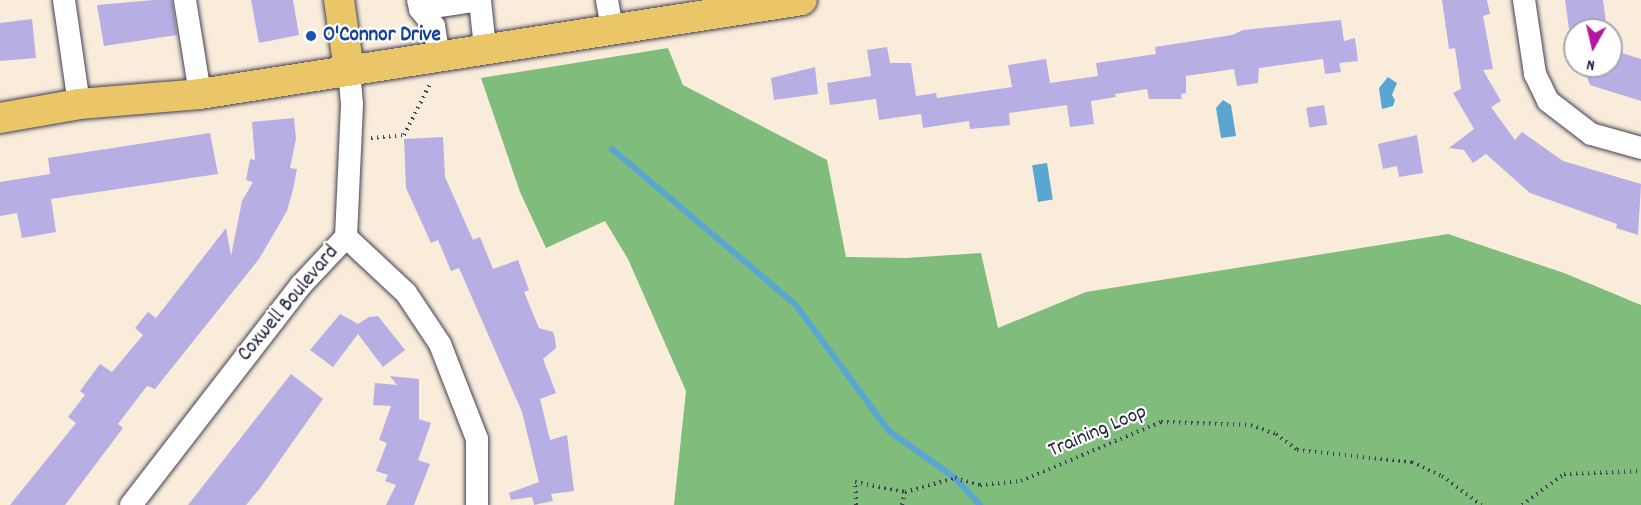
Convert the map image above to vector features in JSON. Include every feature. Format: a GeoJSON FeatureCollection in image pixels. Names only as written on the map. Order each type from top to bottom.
{"type":"FeatureCollection","features":[{"type":"Feature","properties":{"kind":"main road"},"geometry":{"type":"LineString","coordinates":[[339,0],[349,70]]}},
{"type":"Feature","properties":{"kind":"main road"},"geometry":{"type":"LineString","coordinates":[[0,118],[79,104],[200,93],[349,70],[435,68],[484,48],[609,14],[802,0]]}},
{"type":"Feature","properties":{"kind":"street"},"geometry":{"type":"LineString","coordinates":[[64,0],[79,104]]}},
{"type":"Feature","properties":{"kind":"street"},"geometry":{"type":"LineString","coordinates":[[185,0],[200,93]]}},
{"type":"Feature","properties":{"kind":"street"},"geometry":{"type":"LineString","coordinates":[[419,4],[480,0],[484,48]]}},
{"type":"Feature","properties":{"kind":"street"},"geometry":{"type":"LineString","coordinates":[[1524,0],[1535,74],[1548,101],[1591,134],[1641,148]]}},
{"type":"Feature","properties":{"kind":"street"},"geometry":{"type":"LineString","coordinates":[[419,4],[435,26],[435,68]]}},
{"type":"Feature","properties":{"kind":"street","name":"Coxwell Boulevard"},"geometry":{"type":"LineString","coordinates":[[131,505],[301,285],[346,237],[352,104],[349,70]]}},
{"type":"Feature","properties":{"kind":"street"},"geometry":{"type":"LineString","coordinates":[[346,237],[406,293],[440,344],[477,439],[477,505]]}},
{"type":"Feature","properties":{"kind":"path"},"geometry":{"type":"LineString","coordinates":[[371,138],[404,135],[435,68]]}},
{"type":"Feature","properties":{"kind":"path","name":"Training Loop"},"geometry":{"type":"LineString","coordinates":[[905,492],[954,478],[980,485],[1021,481],[1161,422],[1203,422],[1251,425],[1276,434],[1297,450],[1412,462],[1442,476],[1480,505]]}},
{"type":"Feature","properties":{"kind":"path"},"geometry":{"type":"LineString","coordinates":[[1522,505],[1564,474],[1641,471]]}},
{"type":"Feature","properties":{"kind":"path"},"geometry":{"type":"LineString","coordinates":[[856,505],[855,482],[905,492],[902,505]]}},
{"type":"Feature","properties":{"kind":"green space"},"geometry":{"type":"Polygon","coordinates":[[[668,48],[683,85],[827,160],[846,257],[906,258],[981,253],[998,328],[1086,292],[1448,234],[1564,273],[1641,305],[1641,505],[674,505],[686,391],[628,259],[605,221],[546,248],[520,192],[481,78],[668,48]]]}},
{"type":"Feature","properties":{"kind":"water"},"geometry":{"type":"Polygon","coordinates":[[[1388,77],[1397,83],[1392,95],[1395,100],[1393,106],[1382,109],[1379,88],[1388,77]]]}},
{"type":"Feature","properties":{"kind":"water"},"geometry":{"type":"Polygon","coordinates":[[[1223,100],[1231,105],[1236,136],[1221,138],[1216,108],[1223,100]]]}},
{"type":"Feature","properties":{"kind":"water"},"geometry":{"type":"Polygon","coordinates":[[[1047,163],[1053,200],[1038,202],[1032,165],[1047,163]]]}},
{"type":"Feature","properties":{"kind":"building"},"geometry":{"type":"Polygon","coordinates":[[[172,0],[177,35],[104,46],[97,5],[172,0]]]}},
{"type":"Feature","properties":{"kind":"building"},"geometry":{"type":"Polygon","coordinates":[[[251,0],[293,0],[299,35],[259,43],[251,0]]]}},
{"type":"Feature","properties":{"kind":"building"},"geometry":{"type":"Polygon","coordinates":[[[1442,0],[1487,0],[1490,14],[1483,16],[1493,69],[1483,70],[1501,101],[1491,107],[1515,140],[1522,132],[1563,161],[1641,184],[1638,235],[1616,228],[1617,224],[1530,193],[1486,154],[1473,163],[1464,150],[1449,148],[1474,129],[1453,93],[1461,89],[1455,48],[1449,49],[1442,0]]]}},
{"type":"Feature","properties":{"kind":"building"},"geometry":{"type":"Polygon","coordinates":[[[1565,0],[1603,0],[1605,18],[1567,18],[1565,0]]]}},
{"type":"Feature","properties":{"kind":"building"},"geometry":{"type":"Polygon","coordinates":[[[32,19],[36,58],[0,61],[0,23],[32,19]]]}},
{"type":"Feature","properties":{"kind":"building"},"geometry":{"type":"Polygon","coordinates":[[[1341,20],[1344,41],[1355,38],[1358,61],[1339,63],[1341,72],[1325,74],[1323,59],[1259,68],[1258,83],[1237,86],[1234,69],[1186,76],[1186,93],[1181,94],[1182,99],[1149,99],[1147,89],[1115,94],[1116,97],[1091,101],[1094,124],[1070,127],[1067,105],[1009,113],[1010,125],[970,129],[969,121],[923,128],[921,114],[879,120],[876,99],[830,105],[827,83],[871,76],[867,50],[887,47],[890,63],[911,63],[916,96],[936,93],[937,98],[1012,87],[1008,65],[1046,59],[1050,83],[1098,76],[1096,63],[1156,54],[1155,47],[1232,35],[1243,30],[1341,20]]]}},
{"type":"Feature","properties":{"kind":"building"},"geometry":{"type":"Polygon","coordinates":[[[1623,53],[1641,59],[1641,101],[1590,85],[1587,78],[1623,78],[1623,53]]]}},
{"type":"Feature","properties":{"kind":"building"},"geometry":{"type":"Polygon","coordinates":[[[815,67],[818,94],[774,100],[771,78],[815,67]]]}},
{"type":"Feature","properties":{"kind":"building"},"geometry":{"type":"Polygon","coordinates":[[[1324,105],[1327,125],[1309,128],[1306,108],[1324,105]]]}},
{"type":"Feature","properties":{"kind":"building"},"geometry":{"type":"Polygon","coordinates":[[[294,118],[296,139],[290,168],[297,169],[293,190],[287,211],[259,259],[155,389],[147,386],[118,424],[123,428],[65,505],[10,505],[76,423],[68,417],[85,395],[80,391],[100,364],[112,372],[143,335],[135,328],[148,312],[156,318],[226,228],[231,256],[242,201],[253,182],[246,180],[250,159],[255,160],[252,122],[294,118]]]}},
{"type":"Feature","properties":{"kind":"building"},"geometry":{"type":"Polygon","coordinates":[[[210,133],[218,174],[51,199],[56,232],[22,238],[17,213],[0,216],[0,182],[50,174],[48,158],[210,133]]]}},
{"type":"Feature","properties":{"kind":"building"},"geometry":{"type":"Polygon","coordinates":[[[1417,135],[1423,173],[1399,177],[1397,166],[1383,169],[1378,144],[1417,135]]]}},
{"type":"Feature","properties":{"kind":"building"},"geometry":{"type":"Polygon","coordinates":[[[443,137],[445,177],[473,240],[480,237],[493,269],[518,260],[529,290],[524,292],[539,328],[553,332],[555,338],[556,348],[543,359],[556,393],[540,399],[550,440],[567,435],[574,491],[551,494],[553,501],[534,505],[532,497],[511,500],[509,493],[539,482],[522,412],[459,268],[451,271],[438,240],[431,243],[406,188],[404,139],[443,137]]]}},
{"type":"Feature","properties":{"kind":"building"},"geometry":{"type":"Polygon","coordinates":[[[340,314],[358,324],[369,317],[378,316],[405,350],[383,367],[358,334],[333,367],[310,350],[340,314]]]}},
{"type":"Feature","properties":{"kind":"building"},"geometry":{"type":"Polygon","coordinates":[[[291,374],[323,399],[261,487],[246,505],[188,505],[291,374]]]}},
{"type":"Feature","properties":{"kind":"building"},"geometry":{"type":"Polygon","coordinates":[[[390,376],[419,379],[419,419],[431,423],[418,460],[430,464],[414,505],[386,505],[396,485],[385,481],[388,475],[376,471],[387,443],[379,440],[391,406],[373,405],[375,383],[397,385],[390,376]]]}},
{"type":"Feature","properties":{"kind":"waterway"},"geometry":{"type":"LineString","coordinates":[[612,149],[795,304],[889,431],[955,478],[980,505]]}},
{"type":"Feature","properties":{"kind":"place","name":"O'Connor Drive"},"geometry":{"type":"Point","coordinates":[311,36]}}]}
